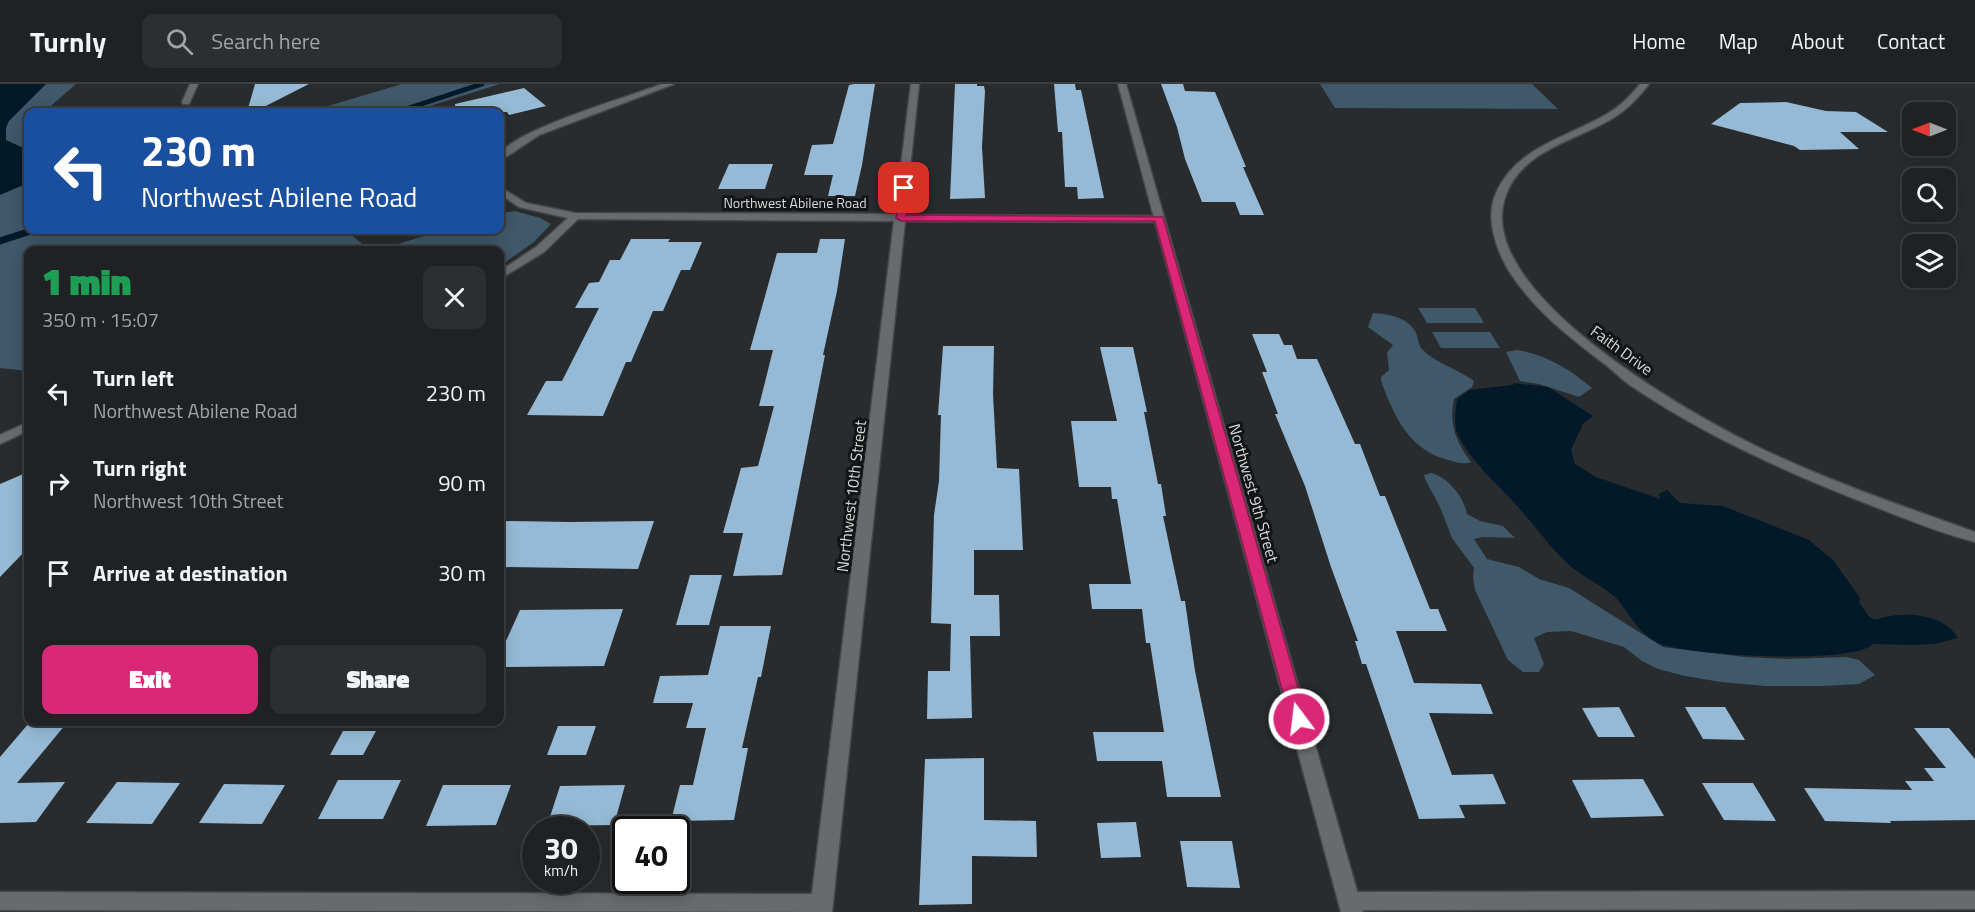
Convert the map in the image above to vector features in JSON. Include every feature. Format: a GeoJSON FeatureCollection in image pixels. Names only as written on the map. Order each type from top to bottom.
{"type":"FeatureCollection","features":[{"type":"Feature","properties":{"kind":"street"},"geometry":{"type":"LineString","coordinates":[[186,102],[194,84]]}},
{"type":"Feature","properties":{"kind":"street"},"geometry":{"type":"LineString","coordinates":[[504,154],[536,133],[670,84]]}},
{"type":"Feature","properties":{"kind":"street","name":"Northwest 10th Street"},"geometry":{"type":"LineString","coordinates":[[822,907],[915,84]]}},
{"type":"Feature","properties":{"kind":"street","name":"Northwest 9th Street"},"geometry":{"type":"LineString","coordinates":[[1122,84],[1351,907]]}},
{"type":"Feature","properties":{"kind":"street","name":"Faith Drive"},"geometry":{"type":"LineString","coordinates":[[1645,84],[1636,98],[1604,122],[1553,142],[1534,154],[1519,166],[1500,195],[1497,213],[1498,231],[1505,253],[1536,301],[1592,350],[1632,380],[1732,438],[1797,470],[1975,537]]}},
{"type":"Feature","properties":{"kind":"street","name":"Northwest Abilene Road"},"geometry":{"type":"LineString","coordinates":[[504,193],[523,205],[575,216],[1159,219]]}},
{"type":"Feature","properties":{"kind":"street"},"geometry":{"type":"LineString","coordinates":[[504,273],[535,252],[566,227],[575,216]]}},
{"type":"Feature","properties":{"kind":"street"},"geometry":{"type":"LineString","coordinates":[[0,440],[24,428]]}},
{"type":"Feature","properties":{"kind":"street"},"geometry":{"type":"LineString","coordinates":[[1351,907],[1975,900]]}},
{"type":"Feature","properties":{"kind":"street"},"geometry":{"type":"LineString","coordinates":[[0,901],[822,907]]}},
{"type":"Feature","properties":{"kind":"shaded area"},"geometry":{"type":"Polygon","coordinates":[[[0,84],[76,84],[49,108],[24,108],[24,234],[350,234],[365,246],[24,246],[24,371],[0,368],[0,84]]]}},
{"type":"Feature","properties":{"kind":"shaded area"},"geometry":{"type":"Polygon","coordinates":[[[0,84],[46,84],[9,121],[6,128],[6,140],[24,148],[24,185],[0,195],[0,84]]]}},
{"type":"Feature","properties":{"kind":"shaded area"},"geometry":{"type":"Polygon","coordinates":[[[402,84],[500,84],[424,108],[321,108],[402,84]]]}},
{"type":"Feature","properties":{"kind":"shaded area"},"geometry":{"type":"Polygon","coordinates":[[[1320,84],[1532,84],[1558,109],[1335,108],[1320,84]]]}},
{"type":"Feature","properties":{"kind":"shaded area"},"geometry":{"type":"Polygon","coordinates":[[[515,211],[540,218],[551,224],[534,242],[504,263],[504,246],[391,246],[431,234],[504,234],[504,212],[515,211]]]}},
{"type":"Feature","properties":{"kind":"shaded area"},"geometry":{"type":"Polygon","coordinates":[[[1418,308],[1475,308],[1484,323],[1427,323],[1418,308]]]}},
{"type":"Feature","properties":{"kind":"shaded area"},"geometry":{"type":"Polygon","coordinates":[[[1373,313],[1391,315],[1407,322],[1412,326],[1421,347],[1427,354],[1474,381],[1472,387],[1454,399],[1452,417],[1461,447],[1471,462],[1459,463],[1434,455],[1413,440],[1405,430],[1391,407],[1381,381],[1381,377],[1389,370],[1387,353],[1393,345],[1368,327],[1373,313]]]}},
{"type":"Feature","properties":{"kind":"shaded area"},"geometry":{"type":"Polygon","coordinates":[[[1432,332],[1490,332],[1500,348],[1441,348],[1432,332]]]}},
{"type":"Feature","properties":{"kind":"shaded area"},"geometry":{"type":"Polygon","coordinates":[[[1517,350],[1538,355],[1557,364],[1592,388],[1579,397],[1539,384],[1520,381],[1506,352],[1517,350]]]}},
{"type":"Feature","properties":{"kind":"shaded area"},"geometry":{"type":"Polygon","coordinates":[[[1514,383],[1548,387],[1593,416],[1583,424],[1571,450],[1575,464],[1596,477],[1660,499],[1659,494],[1667,490],[1680,503],[1723,506],[1809,540],[1833,560],[1860,598],[1859,603],[1871,618],[1915,615],[1935,619],[1952,630],[1958,638],[1934,644],[1873,644],[1859,651],[1835,655],[1804,656],[1701,652],[1674,648],[1650,639],[1615,597],[1574,569],[1558,554],[1477,463],[1458,435],[1455,422],[1457,399],[1469,390],[1513,385],[1514,383]]]}},
{"type":"Feature","properties":{"kind":"shaded area"},"geometry":{"type":"Polygon","coordinates":[[[1431,473],[1449,483],[1462,501],[1467,514],[1480,521],[1503,526],[1515,538],[1474,539],[1487,559],[1519,567],[1539,579],[1569,588],[1663,647],[1745,657],[1788,659],[1846,657],[1859,660],[1875,675],[1859,684],[1823,686],[1765,686],[1721,682],[1658,669],[1642,661],[1624,647],[1571,631],[1547,632],[1534,638],[1544,664],[1539,672],[1523,672],[1508,660],[1475,590],[1474,568],[1452,538],[1440,507],[1425,479],[1424,475],[1431,473]]]}},
{"type":"Feature","properties":{"kind":"building"},"geometry":{"type":"Polygon","coordinates":[[[255,84],[309,84],[262,108],[248,108],[255,84]]]}},
{"type":"Feature","properties":{"kind":"building"},"geometry":{"type":"Polygon","coordinates":[[[875,84],[855,196],[828,196],[833,175],[804,175],[812,145],[833,144],[849,85],[875,84]]]}},
{"type":"Feature","properties":{"kind":"building"},"geometry":{"type":"Polygon","coordinates":[[[955,84],[984,86],[982,147],[985,198],[950,199],[955,84]]]}},
{"type":"Feature","properties":{"kind":"building"},"geometry":{"type":"Polygon","coordinates":[[[1054,84],[1075,84],[1076,90],[1081,90],[1104,198],[1078,199],[1077,187],[1065,187],[1062,132],[1058,132],[1054,84]]]}},
{"type":"Feature","properties":{"kind":"building"},"geometry":{"type":"Polygon","coordinates":[[[1161,84],[1183,84],[1185,91],[1215,92],[1264,215],[1240,215],[1235,202],[1202,202],[1185,159],[1177,127],[1161,84]]]}},
{"type":"Feature","properties":{"kind":"building"},"geometry":{"type":"Polygon","coordinates":[[[524,88],[546,106],[509,115],[504,112],[504,108],[456,108],[455,104],[524,88]]]}},
{"type":"Feature","properties":{"kind":"building"},"geometry":{"type":"Polygon","coordinates":[[[1786,102],[1826,111],[1856,112],[1888,132],[1840,132],[1859,149],[1800,150],[1794,146],[1711,124],[1740,103],[1786,102]]]}},
{"type":"Feature","properties":{"kind":"building"},"geometry":{"type":"Polygon","coordinates":[[[729,164],[773,164],[765,189],[718,189],[729,164]]]}},
{"type":"Feature","properties":{"kind":"building"},"geometry":{"type":"Polygon","coordinates":[[[631,239],[702,242],[690,270],[681,270],[663,311],[653,311],[631,362],[626,362],[603,416],[527,415],[546,381],[562,381],[599,308],[575,308],[589,283],[599,282],[610,260],[620,260],[631,239]]]}},
{"type":"Feature","properties":{"kind":"building"},"geometry":{"type":"Polygon","coordinates":[[[820,239],[845,239],[782,575],[733,576],[743,533],[723,533],[741,468],[758,466],[774,406],[759,406],[773,350],[750,350],[777,253],[817,253],[820,239]]]}},
{"type":"Feature","properties":{"kind":"building"},"geometry":{"type":"Polygon","coordinates":[[[1252,334],[1279,334],[1284,345],[1292,345],[1297,359],[1317,359],[1355,444],[1360,444],[1380,496],[1385,496],[1430,609],[1438,609],[1447,631],[1396,631],[1414,683],[1481,684],[1493,714],[1429,713],[1452,775],[1493,774],[1506,804],[1459,805],[1465,818],[1419,819],[1366,664],[1362,664],[1355,641],[1358,641],[1305,486],[1275,414],[1278,414],[1262,372],[1267,372],[1252,334]]]}},
{"type":"Feature","properties":{"kind":"building"},"geometry":{"type":"Polygon","coordinates":[[[943,346],[994,346],[993,394],[997,468],[1019,469],[1023,550],[974,550],[974,595],[999,595],[1000,636],[970,636],[972,718],[927,719],[928,671],[950,671],[951,624],[931,623],[934,515],[939,481],[941,415],[938,415],[943,346]]]}},
{"type":"Feature","properties":{"kind":"building"},"geometry":{"type":"Polygon","coordinates":[[[1100,347],[1133,347],[1147,412],[1144,412],[1158,484],[1161,484],[1166,516],[1163,516],[1181,601],[1185,601],[1195,671],[1221,797],[1167,797],[1162,761],[1097,761],[1093,732],[1164,732],[1150,643],[1146,643],[1142,609],[1092,609],[1089,584],[1131,584],[1117,499],[1112,499],[1111,487],[1079,487],[1071,421],[1117,421],[1100,347]]]}},
{"type":"Feature","properties":{"kind":"building"},"geometry":{"type":"Polygon","coordinates":[[[24,474],[24,552],[0,577],[0,484],[24,474]]]}},
{"type":"Feature","properties":{"kind":"building"},"geometry":{"type":"Polygon","coordinates":[[[504,521],[654,521],[638,569],[504,567],[504,521]]]}},
{"type":"Feature","properties":{"kind":"building"},"geometry":{"type":"Polygon","coordinates":[[[690,575],[722,575],[709,625],[676,625],[690,575]]]}},
{"type":"Feature","properties":{"kind":"building"},"geometry":{"type":"Polygon","coordinates":[[[623,609],[604,666],[504,667],[504,645],[520,610],[623,609]]]}},
{"type":"Feature","properties":{"kind":"building"},"geometry":{"type":"Polygon","coordinates":[[[720,626],[771,626],[761,677],[758,677],[742,748],[748,748],[734,820],[690,821],[690,816],[672,816],[680,785],[693,785],[706,728],[686,728],[693,703],[653,703],[660,676],[708,675],[720,626]]]}},
{"type":"Feature","properties":{"kind":"building"},"geometry":{"type":"Polygon","coordinates":[[[1619,707],[1635,737],[1598,737],[1582,708],[1619,707]]]}},
{"type":"Feature","properties":{"kind":"building"},"geometry":{"type":"Polygon","coordinates":[[[1685,707],[1725,707],[1745,740],[1703,739],[1685,707]]]}},
{"type":"Feature","properties":{"kind":"building"},"geometry":{"type":"Polygon","coordinates":[[[26,726],[64,726],[17,783],[65,782],[36,822],[0,823],[0,757],[26,726]]]}},
{"type":"Feature","properties":{"kind":"building"},"geometry":{"type":"Polygon","coordinates":[[[558,726],[596,726],[586,755],[547,755],[558,726]]]}},
{"type":"Feature","properties":{"kind":"building"},"geometry":{"type":"Polygon","coordinates":[[[1914,728],[1949,728],[1975,759],[1975,820],[1890,821],[1891,823],[1825,821],[1804,788],[1912,790],[1905,781],[1934,781],[1924,768],[1946,768],[1914,728]]]}},
{"type":"Feature","properties":{"kind":"building"},"geometry":{"type":"Polygon","coordinates":[[[343,731],[376,731],[363,755],[330,755],[343,731]]]}},
{"type":"Feature","properties":{"kind":"building"},"geometry":{"type":"Polygon","coordinates":[[[984,758],[984,820],[1036,821],[1037,857],[972,856],[972,904],[919,905],[925,759],[984,758]]]}},
{"type":"Feature","properties":{"kind":"building"},"geometry":{"type":"Polygon","coordinates":[[[1643,779],[1664,816],[1591,818],[1572,780],[1643,779]]]}},
{"type":"Feature","properties":{"kind":"building"},"geometry":{"type":"Polygon","coordinates":[[[338,780],[401,780],[383,819],[318,819],[338,780]]]}},
{"type":"Feature","properties":{"kind":"building"},"geometry":{"type":"Polygon","coordinates":[[[117,782],[180,783],[152,824],[86,823],[117,782]]]}},
{"type":"Feature","properties":{"kind":"building"},"geometry":{"type":"Polygon","coordinates":[[[1702,783],[1753,783],[1776,821],[1724,820],[1702,783]]]}},
{"type":"Feature","properties":{"kind":"building"},"geometry":{"type":"Polygon","coordinates":[[[224,784],[285,785],[262,824],[199,823],[224,784]]]}},
{"type":"Feature","properties":{"kind":"building"},"geometry":{"type":"Polygon","coordinates":[[[443,785],[511,785],[496,825],[426,826],[443,785]]]}},
{"type":"Feature","properties":{"kind":"building"},"geometry":{"type":"Polygon","coordinates":[[[625,785],[616,816],[612,816],[612,825],[600,825],[600,816],[550,816],[560,786],[625,785]]]}},
{"type":"Feature","properties":{"kind":"building"},"geometry":{"type":"Polygon","coordinates":[[[1136,822],[1141,857],[1101,858],[1097,823],[1136,822]]]}},
{"type":"Feature","properties":{"kind":"building"},"geometry":{"type":"Polygon","coordinates":[[[1180,841],[1232,841],[1240,888],[1187,887],[1180,841]]]}},
{"type":"Feature","properties":{"kind":"waterway"},"geometry":{"type":"LineString","coordinates":[[409,108],[482,84]]}},
{"type":"Feature","properties":{"kind":"waterway"},"geometry":{"type":"LineString","coordinates":[[0,241],[24,233]]}},
{"type":"Feature","properties":{"kind":"route"},"geometry":{"type":"LineString","coordinates":[[904,188],[901,218],[1159,219],[1299,719]]}}]}
